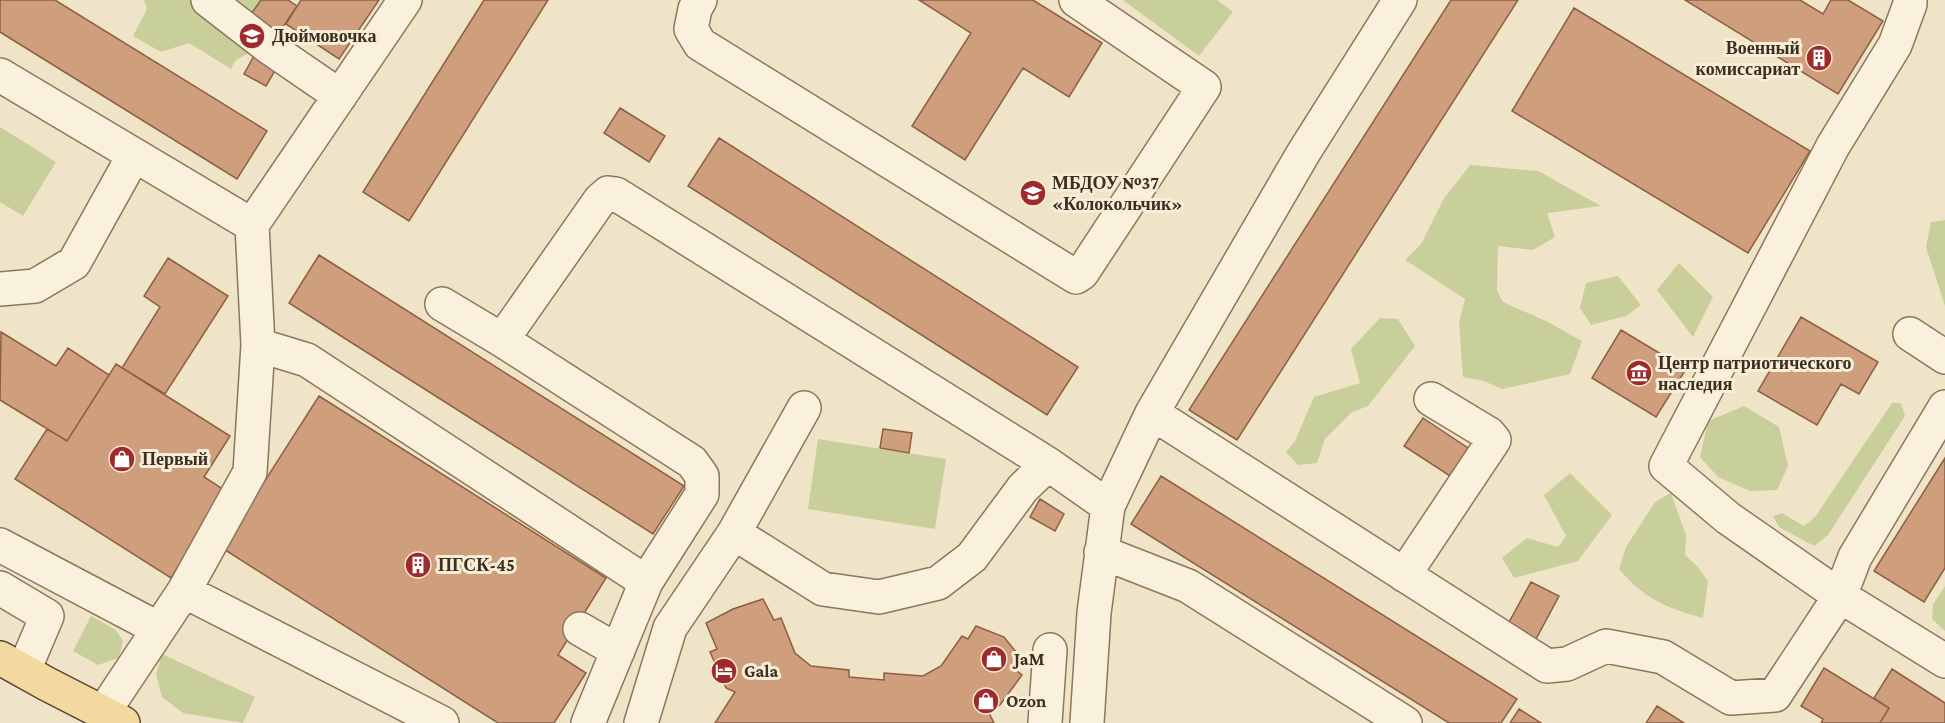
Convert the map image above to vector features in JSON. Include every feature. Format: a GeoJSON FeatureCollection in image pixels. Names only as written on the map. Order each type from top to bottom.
{"type":"FeatureCollection","features":[{"type":"Feature","properties":{"kind":"main road"},"geometry":{"type":"LineString","coordinates":[[12,664],[113,718]]}},
{"type":"Feature","properties":{"kind":"street"},"geometry":{"type":"LineString","coordinates":[[208,0],[270,48],[340,96]]}},
{"type":"Feature","properties":{"kind":"street"},"geometry":{"type":"LineString","coordinates":[[113,718],[158,628],[184,591],[250,472],[258,345],[252,225],[405,0]]}},
{"type":"Feature","properties":{"kind":"street"},"geometry":{"type":"LineString","coordinates":[[700,0],[695,9],[691,28],[700,44],[1076,278],[1082,273],[1204,87],[1076,0]]}},
{"type":"Feature","properties":{"kind":"street"},"geometry":{"type":"LineString","coordinates":[[1087,723],[1094,613],[1108,506],[1152,413],[1304,152],[1400,0]]}},
{"type":"Feature","properties":{"kind":"street"},"geometry":{"type":"LineString","coordinates":[[1910,0],[1895,45],[1833,146],[1666,466],[1728,518],[1840,596],[1945,662]]}},
{"type":"Feature","properties":{"kind":"street"},"geometry":{"type":"LineString","coordinates":[[0,75],[252,225]]}},
{"type":"Feature","properties":{"kind":"street"},"geometry":{"type":"LineString","coordinates":[[0,289],[35,286],[74,263],[134,155]]}},
{"type":"Feature","properties":{"kind":"street"},"geometry":{"type":"LineString","coordinates":[[502,340],[600,200],[608,193],[616,194],[1048,465],[1108,506]]}},
{"type":"Feature","properties":{"kind":"street"},"geometry":{"type":"LineString","coordinates":[[442,304],[692,462],[702,476],[702,494],[646,582],[588,723]]}},
{"type":"Feature","properties":{"kind":"street"},"geometry":{"type":"LineString","coordinates":[[1910,334],[1945,357]]}},
{"type":"Feature","properties":{"kind":"street"},"geometry":{"type":"LineString","coordinates":[[258,345],[307,360],[646,582]]}},
{"type":"Feature","properties":{"kind":"street"},"geometry":{"type":"LineString","coordinates":[[1404,575],[1493,445],[1494,440],[1431,399]]}},
{"type":"Feature","properties":{"kind":"street"},"geometry":{"type":"LineString","coordinates":[[1152,413],[1547,666],[1568,664],[1606,646],[1663,657],[1731,698],[1775,695],[1840,596],[1855,557],[1945,407]]}},
{"type":"Feature","properties":{"kind":"street"},"geometry":{"type":"LineString","coordinates":[[641,723],[670,628],[734,533],[804,408]]}},
{"type":"Feature","properties":{"kind":"street"},"geometry":{"type":"LineString","coordinates":[[734,533],[823,589],[879,597],[938,583],[972,557],[1023,488],[1048,465]]}},
{"type":"Feature","properties":{"kind":"street"},"geometry":{"type":"LineString","coordinates":[[0,545],[158,628]]}},
{"type":"Feature","properties":{"kind":"street"},"geometry":{"type":"LineString","coordinates":[[1101,552],[1188,586],[1405,723]]}},
{"type":"Feature","properties":{"kind":"street"},"geometry":{"type":"LineString","coordinates":[[0,588],[47,616],[12,664]]}},
{"type":"Feature","properties":{"kind":"street"},"geometry":{"type":"LineString","coordinates":[[184,591],[442,723]]}},
{"type":"Feature","properties":{"kind":"street"},"geometry":{"type":"LineString","coordinates":[[580,629],[618,651]]}},
{"type":"Feature","properties":{"kind":"street"},"geometry":{"type":"LineString","coordinates":[[1046,723],[1050,650]]}},
{"type":"Feature","properties":{"kind":"green space"},"geometry":{"type":"Polygon","coordinates":[[[144,0],[261,0],[252,51],[236,60],[231,69],[189,43],[161,52],[133,36],[147,9],[144,0]]]}},
{"type":"Feature","properties":{"kind":"green space"},"geometry":{"type":"Polygon","coordinates":[[[1123,0],[1217,0],[1233,12],[1199,56],[1123,0]]]}},
{"type":"Feature","properties":{"kind":"green space"},"geometry":{"type":"Polygon","coordinates":[[[0,127],[56,162],[23,216],[0,202],[0,127]]]}},
{"type":"Feature","properties":{"kind":"green space"},"geometry":{"type":"Polygon","coordinates":[[[1470,165],[1538,171],[1601,206],[1547,213],[1555,237],[1533,250],[1498,246],[1497,290],[1503,302],[1548,322],[1582,341],[1570,374],[1502,389],[1484,381],[1463,377],[1459,322],[1465,299],[1405,260],[1421,244],[1443,200],[1470,165]]]}},
{"type":"Feature","properties":{"kind":"green space"},"geometry":{"type":"Polygon","coordinates":[[[1945,220],[1945,306],[1926,247],[1931,222],[1945,220]]]}},
{"type":"Feature","properties":{"kind":"green space"},"geometry":{"type":"Polygon","coordinates":[[[1679,263],[1713,297],[1693,337],[1657,290],[1679,263]]]}},
{"type":"Feature","properties":{"kind":"green space"},"geometry":{"type":"Polygon","coordinates":[[[1618,276],[1641,305],[1626,316],[1591,325],[1580,308],[1586,283],[1618,276]]]}},
{"type":"Feature","properties":{"kind":"green space"},"geometry":{"type":"Polygon","coordinates":[[[1380,318],[1398,319],[1415,346],[1368,406],[1352,412],[1325,439],[1317,463],[1298,465],[1286,452],[1295,441],[1314,397],[1360,383],[1351,349],[1380,318]]]}},
{"type":"Feature","properties":{"kind":"green space"},"geometry":{"type":"Polygon","coordinates":[[[1892,403],[1901,403],[1905,416],[1828,535],[1814,546],[1779,527],[1773,516],[1782,513],[1804,526],[1815,517],[1892,403]]]}},
{"type":"Feature","properties":{"kind":"green space"},"geometry":{"type":"Polygon","coordinates":[[[1744,406],[1779,427],[1788,466],[1777,490],[1750,491],[1718,477],[1700,457],[1708,421],[1744,406]]]}},
{"type":"Feature","properties":{"kind":"green space"},"geometry":{"type":"Polygon","coordinates":[[[818,439],[946,459],[935,529],[808,509],[818,439]]]}},
{"type":"Feature","properties":{"kind":"green space"},"geometry":{"type":"Polygon","coordinates":[[[1570,473],[1612,515],[1578,561],[1514,578],[1502,558],[1527,538],[1558,547],[1566,536],[1544,495],[1570,473]]]}},
{"type":"Feature","properties":{"kind":"green space"},"geometry":{"type":"Polygon","coordinates":[[[1671,493],[1686,535],[1685,555],[1708,581],[1703,618],[1656,601],[1637,587],[1619,569],[1626,547],[1655,502],[1671,493]]]}},
{"type":"Feature","properties":{"kind":"green space"},"geometry":{"type":"Polygon","coordinates":[[[1945,586],[1945,631],[1932,619],[1933,604],[1945,586]]]}},
{"type":"Feature","properties":{"kind":"green space"},"geometry":{"type":"Polygon","coordinates":[[[91,616],[116,630],[123,641],[119,658],[98,665],[73,651],[91,616]]]}},
{"type":"Feature","properties":{"kind":"green space"},"geometry":{"type":"Polygon","coordinates":[[[162,654],[255,697],[243,723],[183,713],[162,697],[156,674],[162,654]]]}},
{"type":"Feature","properties":{"kind":"building"},"geometry":{"type":"Polygon","coordinates":[[[0,0],[55,0],[267,131],[237,179],[0,32],[0,0]]]}},
{"type":"Feature","properties":{"kind":"building"},"geometry":{"type":"Polygon","coordinates":[[[261,0],[288,0],[297,6],[277,36],[249,17],[261,0]]]}},
{"type":"Feature","properties":{"kind":"building"},"geometry":{"type":"Polygon","coordinates":[[[301,0],[379,0],[339,59],[286,24],[301,0]]]}},
{"type":"Feature","properties":{"kind":"building"},"geometry":{"type":"Polygon","coordinates":[[[484,0],[548,0],[409,221],[363,192],[484,0]]]}},
{"type":"Feature","properties":{"kind":"building"},"geometry":{"type":"Polygon","coordinates":[[[919,0],[1033,0],[1102,43],[1069,97],[1023,68],[965,160],[912,126],[971,33],[919,0]]]}},
{"type":"Feature","properties":{"kind":"building"},"geometry":{"type":"Polygon","coordinates":[[[1451,0],[1518,0],[1237,440],[1189,410],[1451,0]]]}},
{"type":"Feature","properties":{"kind":"building","name":"Военный комиссариат"},"geometry":{"type":"Polygon","coordinates":[[[1685,0],[1800,0],[1823,14],[1831,0],[1848,0],[1883,21],[1838,94],[1685,0]]]}},
{"type":"Feature","properties":{"kind":"building"},"geometry":{"type":"Polygon","coordinates":[[[1574,8],[1810,151],[1748,253],[1512,111],[1574,8]]]}},
{"type":"Feature","properties":{"kind":"building"},"geometry":{"type":"Polygon","coordinates":[[[254,56],[276,69],[266,86],[244,74],[254,56]]]}},
{"type":"Feature","properties":{"kind":"building"},"geometry":{"type":"Polygon","coordinates":[[[620,108],[665,136],[649,162],[604,133],[620,108]]]}},
{"type":"Feature","properties":{"kind":"building"},"geometry":{"type":"Polygon","coordinates":[[[719,138],[1078,367],[1047,415],[688,186],[719,138]]]}},
{"type":"Feature","properties":{"kind":"building"},"geometry":{"type":"Polygon","coordinates":[[[319,255],[684,486],[653,534],[289,303],[319,255]]]}},
{"type":"Feature","properties":{"kind":"building"},"geometry":{"type":"Polygon","coordinates":[[[168,258],[228,296],[165,394],[122,368],[160,307],[144,296],[168,258]]]}},
{"type":"Feature","properties":{"kind":"building"},"geometry":{"type":"Polygon","coordinates":[[[1801,317],[1878,362],[1859,394],[1841,384],[1817,425],[1758,391],[1801,317]]]}},
{"type":"Feature","properties":{"kind":"building","name":"Центр патриотического наследия"},"geometry":{"type":"Polygon","coordinates":[[[1621,330],[1686,369],[1656,417],[1592,378],[1621,330]]]}},
{"type":"Feature","properties":{"kind":"building"},"geometry":{"type":"Polygon","coordinates":[[[1,332],[56,366],[68,348],[109,375],[67,441],[0,400],[1,332]]]}},
{"type":"Feature","properties":{"kind":"building","name":"Первый"},"geometry":{"type":"Polygon","coordinates":[[[116,364],[230,436],[204,477],[226,491],[171,578],[15,479],[47,429],[67,441],[116,364]]]}},
{"type":"Feature","properties":{"kind":"building","name":"ПГСК-45"},"geometry":{"type":"Polygon","coordinates":[[[319,396],[606,578],[558,655],[586,673],[554,723],[498,723],[222,548],[319,396]]]}},
{"type":"Feature","properties":{"kind":"building"},"geometry":{"type":"Polygon","coordinates":[[[1423,418],[1468,448],[1450,476],[1404,446],[1423,418]]]}},
{"type":"Feature","properties":{"kind":"building"},"geometry":{"type":"Polygon","coordinates":[[[883,429],[912,433],[909,453],[880,448],[883,429]]]}},
{"type":"Feature","properties":{"kind":"building"},"geometry":{"type":"Polygon","coordinates":[[[1945,458],[1945,568],[1924,602],[1874,571],[1945,458]]]}},
{"type":"Feature","properties":{"kind":"building"},"geometry":{"type":"Polygon","coordinates":[[[1161,476],[1517,699],[1501,723],[1449,723],[1131,524],[1161,476]]]}},
{"type":"Feature","properties":{"kind":"building"},"geometry":{"type":"Polygon","coordinates":[[[1040,499],[1064,514],[1055,531],[1030,517],[1040,499]]]}},
{"type":"Feature","properties":{"kind":"building"},"geometry":{"type":"Polygon","coordinates":[[[1531,582],[1559,596],[1536,639],[1508,624],[1531,582]]]}},
{"type":"Feature","properties":{"kind":"building"},"geometry":{"type":"Polygon","coordinates":[[[763,599],[774,620],[781,618],[795,653],[811,666],[849,670],[849,677],[884,680],[884,673],[923,676],[941,666],[962,636],[968,639],[976,626],[1004,637],[1024,662],[1017,671],[1022,675],[1000,705],[988,711],[994,723],[715,723],[735,692],[726,688],[710,652],[717,649],[706,623],[733,609],[763,599]]]}},
{"type":"Feature","properties":{"kind":"building"},"geometry":{"type":"Polygon","coordinates":[[[1824,668],[1889,708],[1880,723],[1821,723],[1823,719],[1801,706],[1824,668]]]}},
{"type":"Feature","properties":{"kind":"building"},"geometry":{"type":"Polygon","coordinates":[[[1892,669],[1945,703],[1945,723],[1880,723],[1889,708],[1874,698],[1892,669]]]}},
{"type":"Feature","properties":{"kind":"building"},"geometry":{"type":"Polygon","coordinates":[[[1657,706],[1684,723],[1646,723],[1657,706]]]}},
{"type":"Feature","properties":{"kind":"building"},"geometry":{"type":"Polygon","coordinates":[[[1519,709],[1541,723],[1510,723],[1519,709]]]}},
{"type":"Feature","properties":{"kind":"place","name":"Дюймовочка"},"geometry":{"type":"Point","coordinates":[252,36]}},
{"type":"Feature","properties":{"kind":"place","name":"Военный комиссариат"},"geometry":{"type":"Point","coordinates":[1819,58]}},
{"type":"Feature","properties":{"kind":"place","name":"МБДОУ №37 «Колокольчик»"},"geometry":{"type":"Point","coordinates":[1033,193]}},
{"type":"Feature","properties":{"kind":"place","name":"Центр патриотического наследия"},"geometry":{"type":"Point","coordinates":[1639,373]}},
{"type":"Feature","properties":{"kind":"place","name":"Первый"},"geometry":{"type":"Point","coordinates":[122,459]}},
{"type":"Feature","properties":{"kind":"place","name":"ПГСК-45"},"geometry":{"type":"Point","coordinates":[418,565]}},
{"type":"Feature","properties":{"kind":"place","name":"JaM"},"geometry":{"type":"Point","coordinates":[994,659]}},
{"type":"Feature","properties":{"kind":"place","name":"Gala"},"geometry":{"type":"Point","coordinates":[724,671]}},
{"type":"Feature","properties":{"kind":"place","name":"Ozon"},"geometry":{"type":"Point","coordinates":[986,701]}}]}
